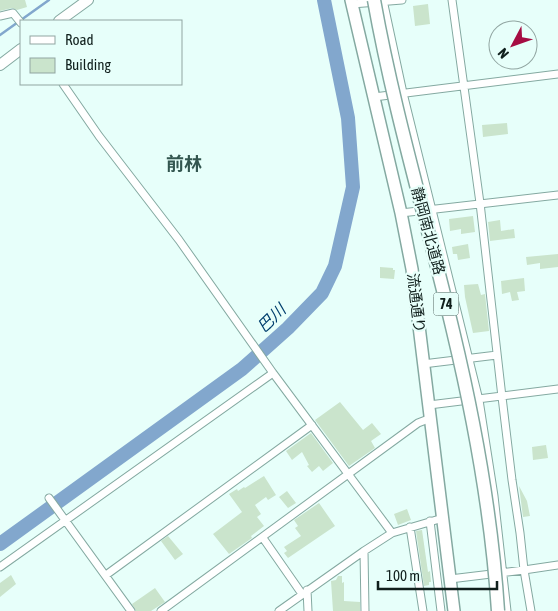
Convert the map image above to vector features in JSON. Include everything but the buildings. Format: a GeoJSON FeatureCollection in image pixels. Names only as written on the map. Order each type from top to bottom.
{"type":"FeatureCollection","features":[{"type":"Feature","properties":{"kind":"highway","name":"静岡南北道路"},"geometry":{"type":"LineString","coordinates":[[380,0],[391,88],[462,369],[487,509],[498,611]]}},
{"type":"Feature","properties":{"kind":"highway","name":"静岡南北道路"},"geometry":{"type":"LineString","coordinates":[[380,0],[402,112],[466,368],[481,443],[502,611]]}},
{"type":"Feature","properties":{"kind":"main road","name":"流通通り"},"geometry":{"type":"LineString","coordinates":[[351,2],[401,213],[412,268],[454,611]]}},
{"type":"Feature","properties":{"kind":"street"},"geometry":{"type":"LineString","coordinates":[[60,20],[88,0]]}},
{"type":"Feature","properties":{"kind":"street"},"geometry":{"type":"LineString","coordinates":[[380,0],[479,400],[494,496],[507,611]]}},
{"type":"Feature","properties":{"kind":"street"},"geometry":{"type":"LineString","coordinates":[[351,2],[402,0]]}},
{"type":"Feature","properties":{"kind":"street"},"geometry":{"type":"LineString","coordinates":[[452,0],[480,203],[512,480],[531,611]]}},
{"type":"Feature","properties":{"kind":"street"},"geometry":{"type":"LineString","coordinates":[[0,16],[13,13],[19,20]]}},
{"type":"Feature","properties":{"kind":"street"},"geometry":{"type":"LineString","coordinates":[[0,65],[20,50]]}},
{"type":"Feature","properties":{"kind":"street"},"geometry":{"type":"LineString","coordinates":[[374,97],[558,74]]}},
{"type":"Feature","properties":{"kind":"street"},"geometry":{"type":"LineString","coordinates":[[64,85],[99,136],[179,240],[273,373],[392,533]]}},
{"type":"Feature","properties":{"kind":"street"},"geometry":{"type":"LineString","coordinates":[[401,213],[558,195]]}},
{"type":"Feature","properties":{"kind":"street"},"geometry":{"type":"LineString","coordinates":[[424,364],[497,355]]}},
{"type":"Feature","properties":{"kind":"street"},"geometry":{"type":"LineString","coordinates":[[0,567],[273,373]]}},
{"type":"Feature","properties":{"kind":"street"},"geometry":{"type":"LineString","coordinates":[[429,405],[558,389]]}},
{"type":"Feature","properties":{"kind":"street"},"geometry":{"type":"LineString","coordinates":[[161,611],[418,424],[431,418]]}},
{"type":"Feature","properties":{"kind":"street"},"geometry":{"type":"LineString","coordinates":[[106,575],[312,425]]}},
{"type":"Feature","properties":{"kind":"street"},"geometry":{"type":"LineString","coordinates":[[49,498],[132,611]]}},
{"type":"Feature","properties":{"kind":"street"},"geometry":{"type":"LineString","coordinates":[[279,611],[392,533],[443,518]]}},
{"type":"Feature","properties":{"kind":"street"},"geometry":{"type":"LineString","coordinates":[[430,522],[441,611]]}},
{"type":"Feature","properties":{"kind":"street"},"geometry":{"type":"LineString","coordinates":[[410,528],[423,611]]}},
{"type":"Feature","properties":{"kind":"street"},"geometry":{"type":"LineString","coordinates":[[263,538],[304,592],[308,611]]}},
{"type":"Feature","properties":{"kind":"street"},"geometry":{"type":"LineString","coordinates":[[364,551],[365,611]]}},
{"type":"Feature","properties":{"kind":"street"},"geometry":{"type":"LineString","coordinates":[[450,579],[558,566]]}},
{"type":"Feature","properties":{"kind":"waterway"},"geometry":{"type":"LineString","coordinates":[[21,20],[49,0]]}},
{"type":"Feature","properties":{"kind":"waterway","name":"巴川"},"geometry":{"type":"LineString","coordinates":[[0,544],[242,369],[288,328],[322,293],[335,266],[353,187],[348,118],[324,0]]}},
{"type":"Feature","properties":{"kind":"waterway"},"geometry":{"type":"LineString","coordinates":[[0,35],[20,21]]}},
{"type":"Feature","properties":{"kind":"district","name":"前林"},"geometry":{"type":"Point","coordinates":[184,164]}}]}
